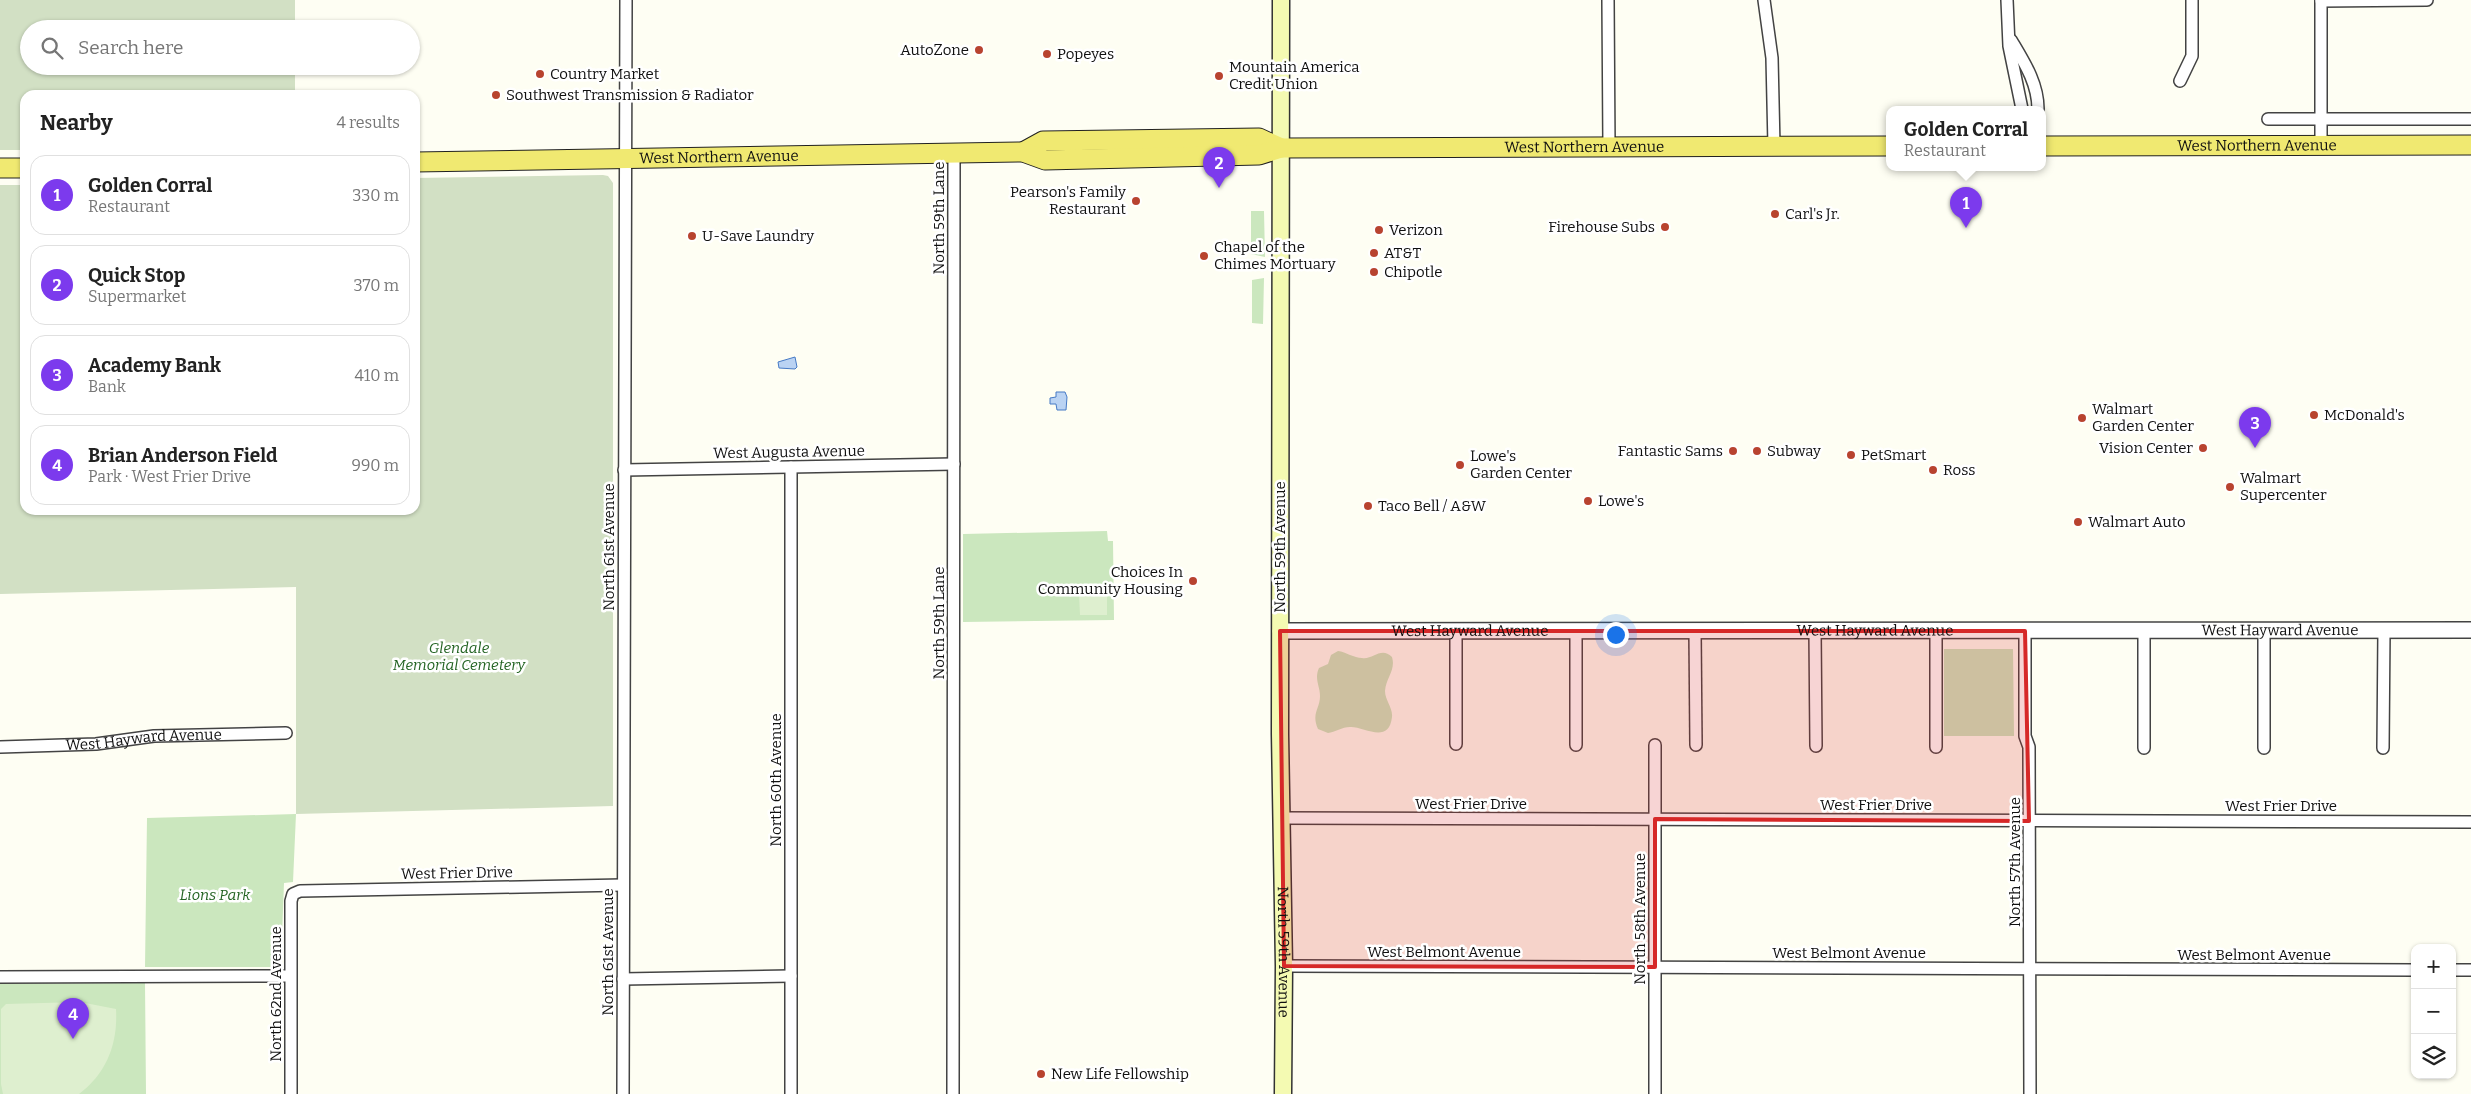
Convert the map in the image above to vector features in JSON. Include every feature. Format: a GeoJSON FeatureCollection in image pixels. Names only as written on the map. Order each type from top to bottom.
{"type":"FeatureCollection","features":[{"type":"Feature","properties":{"kind":"main road","name":"North 59th Avenue"},"geometry":{"type":"LineString","coordinates":[[1280,0],[1280,631],[1284,1094]]}},
{"type":"Feature","properties":{"kind":"main road","name":"West Northern Avenue"},"geometry":{"type":"LineString","coordinates":[[2046,146],[2471,145]]}},
{"type":"Feature","properties":{"kind":"main road","name":"West Northern Avenue"},"geometry":{"type":"LineString","coordinates":[[420,162],[1023,152],[1046,160],[1259,154],[1281,148],[1886,146]]}},
{"type":"Feature","properties":{"kind":"main road"},"geometry":{"type":"LineString","coordinates":[[0,168],[20,168]]}},
{"type":"Feature","properties":{"kind":"street","name":"North 61st Avenue"},"geometry":{"type":"LineString","coordinates":[[623,1094],[626,0]]}},
{"type":"Feature","properties":{"kind":"street"},"geometry":{"type":"LineString","coordinates":[[1608,0],[1609,147]]}},
{"type":"Feature","properties":{"kind":"street"},"geometry":{"type":"LineString","coordinates":[[1764,0],[1772,58],[1774,146]]}},
{"type":"Feature","properties":{"kind":"street"},"geometry":{"type":"LineString","coordinates":[[2008,0],[2011,60],[2021,106]]}},
{"type":"Feature","properties":{"kind":"street"},"geometry":{"type":"LineString","coordinates":[[2180,81],[2192,56],[2192,0]]}},
{"type":"Feature","properties":{"kind":"street"},"geometry":{"type":"LineString","coordinates":[[2321,145],[2321,0],[2427,0]]}},
{"type":"Feature","properties":{"kind":"street"},"geometry":{"type":"LineString","coordinates":[[2009,37],[2032,79],[2036,90],[2038,106]]}},
{"type":"Feature","properties":{"kind":"street","name":"West Northern Avenue"},"geometry":{"type":"LineString","coordinates":[[2268,119],[2471,119]]}},
{"type":"Feature","properties":{"kind":"street","name":"North 59th Lane"},"geometry":{"type":"LineString","coordinates":[[953,1094],[954,153]]}},
{"type":"Feature","properties":{"kind":"street","name":"West Augusta Avenue"},"geometry":{"type":"LineString","coordinates":[[624,470],[954,464]]}},
{"type":"Feature","properties":{"kind":"street","name":"North 60th Avenue"},"geometry":{"type":"LineString","coordinates":[[790,1094],[791,467]]}},
{"type":"Feature","properties":{"kind":"street"},"geometry":{"type":"LineString","coordinates":[[1936,630],[1936,747]]}},
{"type":"Feature","properties":{"kind":"street"},"geometry":{"type":"LineString","coordinates":[[2144,630],[2144,748]]}},
{"type":"Feature","properties":{"kind":"street"},"geometry":{"type":"LineString","coordinates":[[2264,630],[2264,748]]}},
{"type":"Feature","properties":{"kind":"street"},"geometry":{"type":"LineString","coordinates":[[2383,748],[2384,630]]}},
{"type":"Feature","properties":{"kind":"street","name":"West Hayward Avenue"},"geometry":{"type":"LineString","coordinates":[[1280,631],[2471,630]]}},
{"type":"Feature","properties":{"kind":"street"},"geometry":{"type":"LineString","coordinates":[[1456,631],[1456,744]]}},
{"type":"Feature","properties":{"kind":"street"},"geometry":{"type":"LineString","coordinates":[[1576,631],[1576,745]]}},
{"type":"Feature","properties":{"kind":"street"},"geometry":{"type":"LineString","coordinates":[[1695,631],[1696,745]]}},
{"type":"Feature","properties":{"kind":"street"},"geometry":{"type":"LineString","coordinates":[[1816,631],[1816,746]]}},
{"type":"Feature","properties":{"kind":"street","name":"North 57th Avenue"},"geometry":{"type":"LineString","coordinates":[[2025,631],[2025,736],[2029,747],[2030,1094]]}},
{"type":"Feature","properties":{"kind":"street","name":"West Hayward Avenue"},"geometry":{"type":"LineString","coordinates":[[0,747],[96,744],[154,736],[286,734]]}},
{"type":"Feature","properties":{"kind":"street","name":"North 58th Avenue"},"geometry":{"type":"LineString","coordinates":[[1655,745],[1655,1094]]}},
{"type":"Feature","properties":{"kind":"street","name":"West Frier Drive"},"geometry":{"type":"LineString","coordinates":[[1281,818],[2471,822]]}},
{"type":"Feature","properties":{"kind":"street","name":"West Frier Drive"},"geometry":{"type":"LineString","coordinates":[[293,894],[300,891],[623,885]]}},
{"type":"Feature","properties":{"kind":"street","name":"North 62nd Avenue"},"geometry":{"type":"LineString","coordinates":[[291,1094],[290,976],[291,901],[293,894]]}},
{"type":"Feature","properties":{"kind":"street","name":"West Belmont Avenue"},"geometry":{"type":"LineString","coordinates":[[1284,966],[2411,970]]}},
{"type":"Feature","properties":{"kind":"street"},"geometry":{"type":"LineString","coordinates":[[2456,970],[2471,970]]}},
{"type":"Feature","properties":{"kind":"street"},"geometry":{"type":"LineString","coordinates":[[0,977],[290,976]]}},
{"type":"Feature","properties":{"kind":"street"},"geometry":{"type":"LineString","coordinates":[[623,979],[791,976]]}},
{"type":"Feature","properties":{"kind":"highlighted area"},"geometry":{"type":"Polygon","coordinates":[[[1280,631],[2025,631],[2029,821],[1655,819],[1655,967],[1284,966],[1280,631]]]}},
{"type":"Feature","properties":{"kind":"green space"},"geometry":{"type":"Polygon","coordinates":[[[0,0],[295,0],[295,20],[20,20],[20,75],[295,75],[295,90],[20,90],[20,150],[0,150],[0,0]]]}},
{"type":"Feature","properties":{"kind":"green space","name":"Glendale Memorial Cemetery"},"geometry":{"type":"Polygon","coordinates":[[[603,175],[608,176],[613,183],[613,806],[296,814],[296,587],[0,594],[0,185],[20,185],[20,515],[420,515],[420,178],[603,175]]]}},
{"type":"Feature","properties":{"kind":"green space"},"geometry":{"type":"Polygon","coordinates":[[[1251,211],[1264,211],[1265,257],[1251,254],[1251,211]]]}},
{"type":"Feature","properties":{"kind":"green space"},"geometry":{"type":"Polygon","coordinates":[[[1264,278],[1263,324],[1252,323],[1252,280],[1264,278]]]}},
{"type":"Feature","properties":{"kind":"green space"},"geometry":{"type":"Polygon","coordinates":[[[1107,531],[1108,541],[1113,541],[1114,620],[963,622],[963,534],[1107,531]]]}},
{"type":"Feature","properties":{"kind":"green space"},"geometry":{"type":"Polygon","coordinates":[[[1079,594],[1107,594],[1107,615],[1080,615],[1079,594]]]}},
{"type":"Feature","properties":{"kind":"green space"},"geometry":{"type":"Polygon","coordinates":[[[1944,649],[2013,649],[2014,736],[1944,736],[1944,649]]]}},
{"type":"Feature","properties":{"kind":"green space"},"geometry":{"type":"Polygon","coordinates":[[[1338,651],[1359,658],[1366,658],[1381,653],[1392,657],[1393,666],[1385,691],[1392,717],[1390,725],[1386,730],[1375,732],[1350,727],[1328,733],[1318,729],[1315,719],[1320,700],[1317,679],[1319,668],[1328,664],[1331,655],[1338,651]]]}},
{"type":"Feature","properties":{"kind":"green space","name":"Lions Park"},"geometry":{"type":"Polygon","coordinates":[[[296,814],[293,882],[284,883],[281,963],[272,967],[145,967],[147,818],[296,814]]]}},
{"type":"Feature","properties":{"kind":"green space"},"geometry":{"type":"Polygon","coordinates":[[[145,983],[146,1094],[0,1094],[0,984],[145,983]]]}},
{"type":"Feature","properties":{"kind":"green space"},"geometry":{"type":"Polygon","coordinates":[[[80,1002],[116,1009],[113,1045],[104,1067],[97,1077],[79,1094],[3,1094],[1,1084],[1,1009],[6,1004],[80,1002]]]}},
{"type":"Feature","properties":{"kind":"water"},"geometry":{"type":"Polygon","coordinates":[[[795,357],[797,367],[795,369],[779,368],[778,362],[795,357]]]}},
{"type":"Feature","properties":{"kind":"water"},"geometry":{"type":"Polygon","coordinates":[[[1056,392],[1065,392],[1067,397],[1066,410],[1057,410],[1056,404],[1050,404],[1050,398],[1056,397],[1056,392]]]}},
{"type":"Feature","properties":{"kind":"place","name":"AutoZone"},"geometry":{"type":"Point","coordinates":[979,50]}},
{"type":"Feature","properties":{"kind":"place","name":"Popeyes"},"geometry":{"type":"Point","coordinates":[1047,54]}},
{"type":"Feature","properties":{"kind":"place","name":"Country Market"},"geometry":{"type":"Point","coordinates":[540,74]}},
{"type":"Feature","properties":{"kind":"place","name":"Mountain America Credit Union"},"geometry":{"type":"Point","coordinates":[1219,76]}},
{"type":"Feature","properties":{"kind":"place","name":"Southwest Transmission & Radiator"},"geometry":{"type":"Point","coordinates":[496,95]}},
{"type":"Feature","properties":{"kind":"place","name":"Quick Stop"},"geometry":{"type":"Point","coordinates":[1219,188]}},
{"type":"Feature","properties":{"kind":"place","name":"Pearson's Family Restaurant"},"geometry":{"type":"Point","coordinates":[1136,201]}},
{"type":"Feature","properties":{"kind":"place","name":"Carl's Jr."},"geometry":{"type":"Point","coordinates":[1775,214]}},
{"type":"Feature","properties":{"kind":"place","name":"Firehouse Subs"},"geometry":{"type":"Point","coordinates":[1665,227]}},
{"type":"Feature","properties":{"kind":"place","name":"Golden Corral"},"geometry":{"type":"Point","coordinates":[1966,228]}},
{"type":"Feature","properties":{"kind":"place","name":"Verizon"},"geometry":{"type":"Point","coordinates":[1379,230]}},
{"type":"Feature","properties":{"kind":"place","name":"U-Save Laundry"},"geometry":{"type":"Point","coordinates":[692,236]}},
{"type":"Feature","properties":{"kind":"place","name":"AT&T"},"geometry":{"type":"Point","coordinates":[1374,253]}},
{"type":"Feature","properties":{"kind":"place","name":"Chapel of the Chimes Mortuary"},"geometry":{"type":"Point","coordinates":[1204,256]}},
{"type":"Feature","properties":{"kind":"place","name":"Chipotle"},"geometry":{"type":"Point","coordinates":[1374,272]}},
{"type":"Feature","properties":{"kind":"place","name":"McDonald's"},"geometry":{"type":"Point","coordinates":[2314,415]}},
{"type":"Feature","properties":{"kind":"place","name":"Walmart Garden Center"},"geometry":{"type":"Point","coordinates":[2082,418]}},
{"type":"Feature","properties":{"kind":"place","name":"Vision Center"},"geometry":{"type":"Point","coordinates":[2203,448]}},
{"type":"Feature","properties":{"kind":"place","name":"Academy Bank"},"geometry":{"type":"Point","coordinates":[2255,448]}},
{"type":"Feature","properties":{"kind":"place","name":"Fantastic Sams"},"geometry":{"type":"Point","coordinates":[1733,451]}},
{"type":"Feature","properties":{"kind":"place","name":"Subway"},"geometry":{"type":"Point","coordinates":[1757,451]}},
{"type":"Feature","properties":{"kind":"place","name":"PetSmart"},"geometry":{"type":"Point","coordinates":[1851,455]}},
{"type":"Feature","properties":{"kind":"place","name":"Lowe's Garden Center"},"geometry":{"type":"Point","coordinates":[1460,465]}},
{"type":"Feature","properties":{"kind":"place","name":"Ross"},"geometry":{"type":"Point","coordinates":[1933,470]}},
{"type":"Feature","properties":{"kind":"place","name":"Walmart Supercenter"},"geometry":{"type":"Point","coordinates":[2230,487]}},
{"type":"Feature","properties":{"kind":"place","name":"Lowe's"},"geometry":{"type":"Point","coordinates":[1588,501]}},
{"type":"Feature","properties":{"kind":"place","name":"Taco Bell / A&W"},"geometry":{"type":"Point","coordinates":[1368,506]}},
{"type":"Feature","properties":{"kind":"place","name":"Walmart Auto"},"geometry":{"type":"Point","coordinates":[2078,522]}},
{"type":"Feature","properties":{"kind":"place","name":"Choices In Community Housing"},"geometry":{"type":"Point","coordinates":[1193,581]}},
{"type":"Feature","properties":{"kind":"place","name":"Brian Anderson Field"},"geometry":{"type":"Point","coordinates":[73,1039]}},
{"type":"Feature","properties":{"kind":"place","name":"New Life Fellowship"},"geometry":{"type":"Point","coordinates":[1041,1074]}}]}
